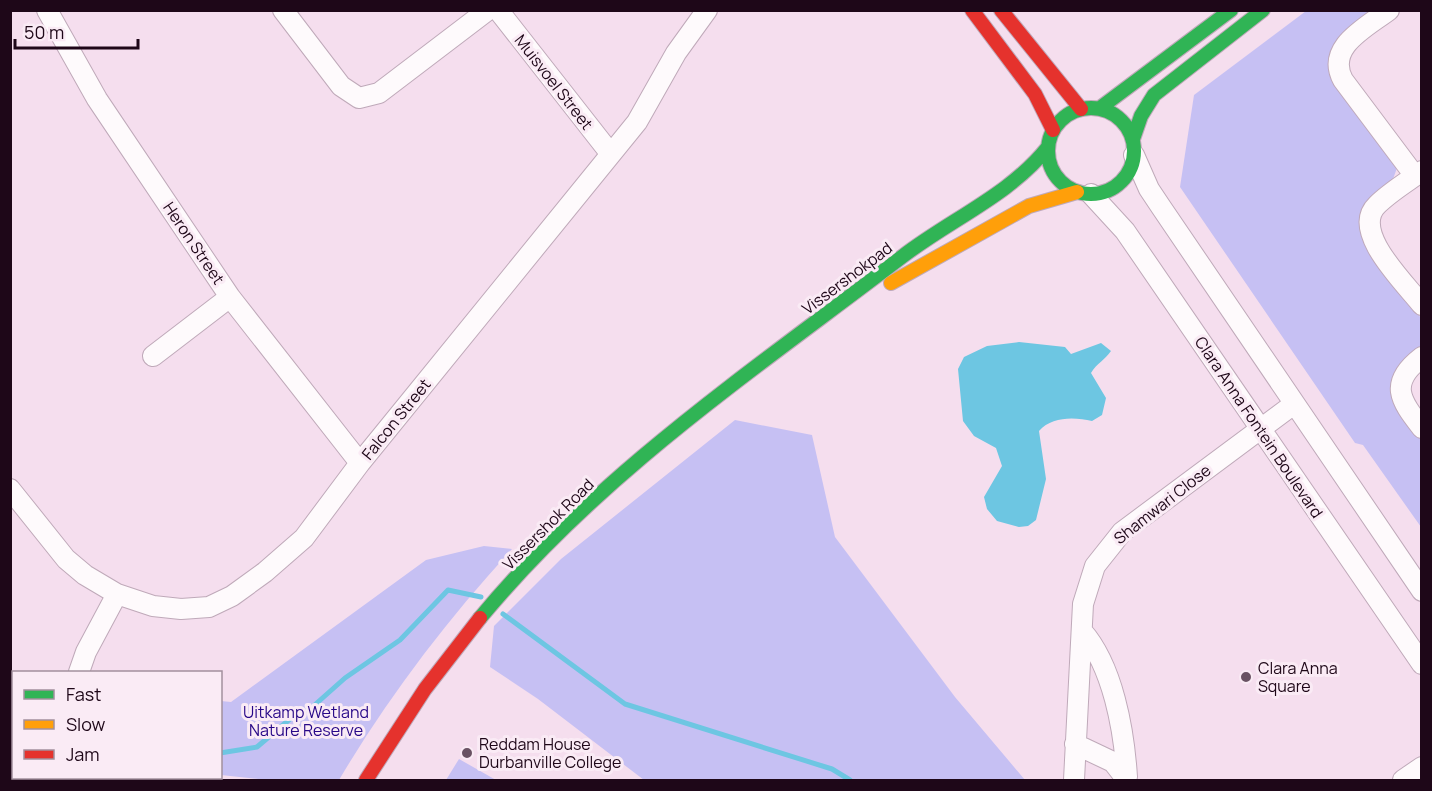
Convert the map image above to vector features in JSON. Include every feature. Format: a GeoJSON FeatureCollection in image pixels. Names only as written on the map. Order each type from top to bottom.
{"type":"FeatureCollection","features":[{"type":"Feature","properties":{"kind":"main road"},"geometry":{"type":"LineString","coordinates":[[972,10],[1035,94],[1053,130]]}},
{"type":"Feature","properties":{"kind":"main road"},"geometry":{"type":"LineString","coordinates":[[1001,10],[1081,109]]}},
{"type":"Feature","properties":{"kind":"main road"},"geometry":{"type":"LineString","coordinates":[[1100,108],[1230,10]]}},
{"type":"Feature","properties":{"kind":"main road"},"geometry":{"type":"LineString","coordinates":[[1133,147],[1124,123],[1113,114],[1100,108],[1081,109],[1060,121],[1053,130],[1048,147],[1049,161],[1054,174],[1064,185],[1084,193],[1105,192],[1117,185],[1126,175],[1141,116],[1154,95],[1263,10]]}},
{"type":"Feature","properties":{"kind":"main road","name":"Vissershokpad"},"geometry":{"type":"LineString","coordinates":[[800,335],[935,233],[1018,179],[1037,163],[1048,147]]}},
{"type":"Feature","properties":{"kind":"main road","name":"Vissershokpad"},"geometry":{"type":"LineString","coordinates":[[800,335],[1029,206],[1084,193]]}},
{"type":"Feature","properties":{"kind":"main road","name":"Vissershok Road"},"geometry":{"type":"LineString","coordinates":[[366,780],[411,709],[467,633],[562,529],[645,452],[800,335]]}},
{"type":"Feature","properties":{"kind":"street","name":"Heron Street"},"geometry":{"type":"LineString","coordinates":[[47,10],[97,99],[230,297],[360,463]]}},
{"type":"Feature","properties":{"kind":"street"},"geometry":{"type":"LineString","coordinates":[[283,10],[341,86],[359,98],[379,93],[488,10]]}},
{"type":"Feature","properties":{"kind":"street","name":"Muisvoel Street"},"geometry":{"type":"LineString","coordinates":[[498,10],[610,153]]}},
{"type":"Feature","properties":{"kind":"street","name":"Falcon Street"},"geometry":{"type":"LineString","coordinates":[[10,489],[66,559],[84,575],[117,594],[141,603],[181,609],[195,609],[221,603],[265,572],[304,538],[360,463],[646,110],[676,53],[707,10]]}},
{"type":"Feature","properties":{"kind":"street"},"geometry":{"type":"LineString","coordinates":[[1389,10],[1345,45],[1339,56],[1338,68],[1343,80],[1418,174],[1377,205],[1370,215],[1368,228],[1373,242],[1422,305]]}},
{"type":"Feature","properties":{"kind":"street"},"geometry":{"type":"LineString","coordinates":[[1133,147],[1149,189],[1422,591]]}},
{"type":"Feature","properties":{"kind":"street","name":"Clara Anna Fontein Boulevard"},"geometry":{"type":"LineString","coordinates":[[1084,193],[1125,231],[1422,664]]}},
{"type":"Feature","properties":{"kind":"street"},"geometry":{"type":"LineString","coordinates":[[153,356],[230,297]]}},
{"type":"Feature","properties":{"kind":"street"},"geometry":{"type":"LineString","coordinates":[[1422,357],[1404,373],[1400,388],[1402,402],[1422,428]]}},
{"type":"Feature","properties":{"kind":"street","name":"Shamwari Close"},"geometry":{"type":"LineString","coordinates":[[1074,780],[1083,604],[1089,578],[1111,542],[1294,404]]}},
{"type":"Feature","properties":{"kind":"street"},"geometry":{"type":"LineString","coordinates":[[79,671],[86,652],[117,594]]}},
{"type":"Feature","properties":{"kind":"street"},"geometry":{"type":"LineString","coordinates":[[1082,631],[1091,642],[1103,666],[1113,696],[1124,735],[1127,778]]}},
{"type":"Feature","properties":{"kind":"street"},"geometry":{"type":"LineString","coordinates":[[1076,744],[1104,756],[1127,778]]}},
{"type":"Feature","properties":{"kind":"street"},"geometry":{"type":"LineString","coordinates":[[1403,780],[1422,767]]}},
{"type":"Feature","properties":{"kind":"green space"},"geometry":{"type":"Polygon","coordinates":[[[1306,11],[1377,11],[1334,49],[1397,168],[1368,248],[1421,318],[1421,347],[1400,365],[1391,384],[1395,404],[1421,440],[1421,527],[1363,445],[1355,443],[1180,187],[1194,95],[1306,11]]]}},
{"type":"Feature","properties":{"kind":"green space"},"geometry":{"type":"Polygon","coordinates":[[[735,420],[812,435],[835,537],[955,697],[1025,780],[644,780],[538,699],[490,667],[494,626],[561,559],[735,420]]]}},
{"type":"Feature","properties":{"kind":"green space","name":"Uitkamp Wetland Nature Reserve"},"geometry":{"type":"Polygon","coordinates":[[[484,546],[512,549],[464,603],[419,660],[339,780],[268,780],[222,775],[222,701],[231,702],[426,560],[484,546]]]}},
{"type":"Feature","properties":{"kind":"green space"},"geometry":{"type":"Polygon","coordinates":[[[10,675],[12,676],[12,751],[10,750],[10,675]]]}},
{"type":"Feature","properties":{"kind":"green space"},"geometry":{"type":"Polygon","coordinates":[[[459,759],[496,780],[446,780],[459,759]]]}},
{"type":"Feature","properties":{"kind":"water"},"geometry":{"type":"Polygon","coordinates":[[[1019,342],[1065,347],[1071,354],[1101,343],[1111,351],[1091,373],[1106,398],[1102,415],[1092,421],[1071,418],[1057,420],[1039,431],[1046,479],[1036,520],[1028,526],[1019,527],[997,521],[987,509],[984,497],[1002,466],[996,448],[974,436],[963,421],[958,369],[964,357],[987,346],[1019,342]]]}},
{"type":"Feature","properties":{"kind":"waterway"},"geometry":{"type":"LineString","coordinates":[[222,753],[257,747],[297,713],[309,710],[345,678],[400,640],[448,590],[481,597]]}},
{"type":"Feature","properties":{"kind":"waterway"},"geometry":{"type":"LineString","coordinates":[[503,614],[625,704],[832,769],[850,780]]}},
{"type":"Feature","properties":{"kind":"traffic: fast"},"geometry":{"type":"LineString","coordinates":[[1100,108],[1231,10]]}},
{"type":"Feature","properties":{"kind":"traffic: fast"},"geometry":{"type":"LineString","coordinates":[[1133,139],[1141,116],[1154,95],[1263,10]]}},
{"type":"Feature","properties":{"kind":"traffic: fast"},"geometry":{"type":"LineString","coordinates":[[1091,108],[1115,115],[1127,127],[1134,151],[1127,175],[1115,187],[1091,194],[1067,187],[1055,175],[1048,151],[1055,127],[1067,115],[1091,108]]}},
{"type":"Feature","properties":{"kind":"traffic: fast"},"geometry":{"type":"LineString","coordinates":[[480,618],[527,565],[576,516],[681,425],[903,256],[998,193],[1033,164],[1048,147]]}},
{"type":"Feature","properties":{"kind":"traffic: slow"},"geometry":{"type":"LineString","coordinates":[[891,283],[1029,206],[1077,192]]}},
{"type":"Feature","properties":{"kind":"traffic: jam"},"geometry":{"type":"LineString","coordinates":[[972,10],[1035,94],[1053,130]]}},
{"type":"Feature","properties":{"kind":"traffic: jam"},"geometry":{"type":"LineString","coordinates":[[1001,10],[1081,109]]}},
{"type":"Feature","properties":{"kind":"traffic: jam"},"geometry":{"type":"LineString","coordinates":[[366,780],[425,689],[480,618]]}},
{"type":"Feature","properties":{"kind":"place","name":"Clara Anna Square"},"geometry":{"type":"Point","coordinates":[1246,677]}},
{"type":"Feature","properties":{"kind":"place","name":"Reddam House Durbanville College"},"geometry":{"type":"Point","coordinates":[467,753]}}]}
